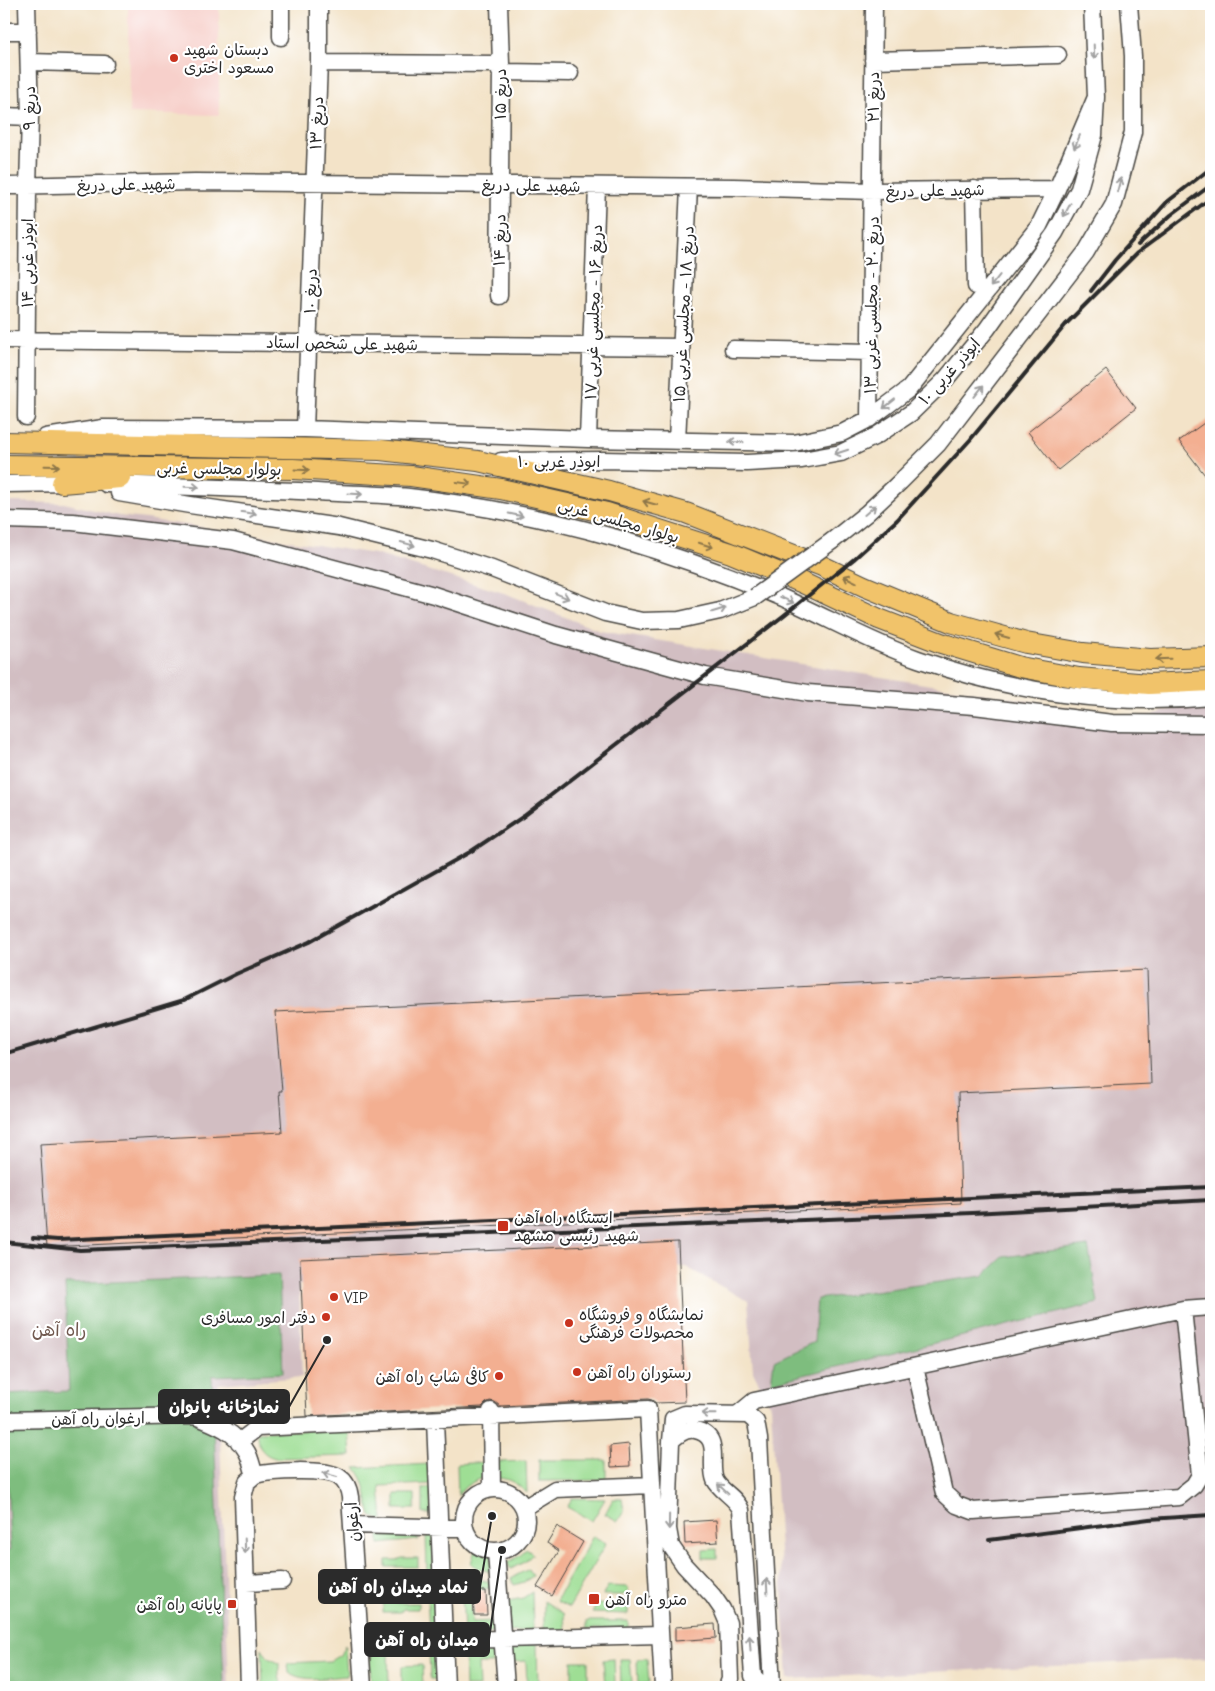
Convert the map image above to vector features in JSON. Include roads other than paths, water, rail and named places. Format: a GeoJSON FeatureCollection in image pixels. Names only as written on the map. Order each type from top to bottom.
{"type":"FeatureCollection","features":[{"type":"Feature","properties":{"kind":"main road","name":"بولوار مجلسی غربی"},"geometry":{"type":"LineString","coordinates":[[7,442],[380,450],[478,461],[608,491],[686,513],[822,566],[864,586],[951,622],[1026,643],[1083,653],[1150,659],[1211,657]]}},
{"type":"Feature","properties":{"kind":"main road","name":"بولوار مجلسی غربی"},"geometry":{"type":"LineString","coordinates":[[4,465],[293,469],[411,476],[501,489],[607,513],[730,553],[803,583],[879,619],[941,642],[1020,667],[1079,678],[1150,684],[1211,681]]}},
{"type":"Feature","properties":{"kind":"main road"},"geometry":{"type":"LineString","coordinates":[[62,483],[240,468]]}},
{"type":"Feature","properties":{"kind":"street","name":"دریغ ۹"},"geometry":{"type":"LineString","coordinates":[[27,4],[30,117],[28,186]]}},
{"type":"Feature","properties":{"kind":"street"},"geometry":{"type":"LineString","coordinates":[[281,4],[281,38]]}},
{"type":"Feature","properties":{"kind":"street","name":"دریغ ۱۳"},"geometry":{"type":"LineString","coordinates":[[314,183],[319,63],[319,4]]}},
{"type":"Feature","properties":{"kind":"street","name":"دریغ ۱۵"},"geometry":{"type":"LineString","coordinates":[[499,4],[500,185]]}},
{"type":"Feature","properties":{"kind":"street","name":"دریغ ۲۱"},"geometry":{"type":"LineString","coordinates":[[873,191],[874,4]]}},
{"type":"Feature","properties":{"kind":"street","name":"ابوذر غربی ۱۰"},"geometry":{"type":"LineString","coordinates":[[478,461],[603,460],[747,463],[802,460],[841,453],[876,436],[911,413],[945,380],[987,329],[1055,233],[1078,189],[1094,135],[1096,97],[1092,4]]}},
{"type":"Feature","properties":{"kind":"street","name":"ابوذر غربی ۱۰"},"geometry":{"type":"LineString","coordinates":[[62,483],[190,505],[340,527],[432,550],[492,569],[605,613],[642,621],[679,620],[720,611],[755,598],[832,541],[887,495],[938,444],[1086,252],[1114,204],[1133,132],[1133,56],[1129,4]]}},
{"type":"Feature","properties":{"kind":"street"},"geometry":{"type":"LineString","coordinates":[[4,31],[28,30]]}},
{"type":"Feature","properties":{"kind":"street"},"geometry":{"type":"LineString","coordinates":[[873,60],[1058,55]]}},
{"type":"Feature","properties":{"kind":"street"},"geometry":{"type":"LineString","coordinates":[[28,62],[106,64]]}},
{"type":"Feature","properties":{"kind":"street"},"geometry":{"type":"LineString","coordinates":[[319,63],[500,68],[570,73]]}},
{"type":"Feature","properties":{"kind":"street"},"geometry":{"type":"LineString","coordinates":[[7,442],[103,428],[305,428],[588,439],[794,443],[842,433],[869,419],[909,389],[1038,226],[1057,189],[1096,97]]}},
{"type":"Feature","properties":{"kind":"street"},"geometry":{"type":"LineString","coordinates":[[4,116],[30,117]]}},
{"type":"Feature","properties":{"kind":"street","name":"شهید علی دریغ"},"geometry":{"type":"LineString","coordinates":[[4,186],[195,182],[689,187],[873,191],[1057,189]]}},
{"type":"Feature","properties":{"kind":"street","name":"دریغ ۱۰"},"geometry":{"type":"LineString","coordinates":[[305,428],[314,183]]}},
{"type":"Feature","properties":{"kind":"street","name":"دریغ ۱۴"},"geometry":{"type":"LineString","coordinates":[[499,296],[500,185]]}},
{"type":"Feature","properties":{"kind":"street","name":"ابوذر غربی ۱۴"},"geometry":{"type":"LineString","coordinates":[[26,418],[28,186]]}},
{"type":"Feature","properties":{"kind":"street","name":"دریغ ۱۶ - مجلسی غربی ۱۷"},"geometry":{"type":"LineString","coordinates":[[588,439],[597,186]]}},
{"type":"Feature","properties":{"kind":"street","name":"دریغ ۱۸ - مجلسی غربی ۱۵"},"geometry":{"type":"LineString","coordinates":[[676,441],[689,187]]}},
{"type":"Feature","properties":{"kind":"street"},"geometry":{"type":"LineString","coordinates":[[974,189],[976,286]]}},
{"type":"Feature","properties":{"kind":"street","name":"دریغ ۲۰ - مجلسی غربی ۱۳"},"geometry":{"type":"LineString","coordinates":[[869,419],[873,191]]}},
{"type":"Feature","properties":{"kind":"street","name":"شهید علی شخص استاد"},"geometry":{"type":"LineString","coordinates":[[4,340],[681,347]]}},
{"type":"Feature","properties":{"kind":"street"},"geometry":{"type":"LineString","coordinates":[[733,349],[870,352]]}},
{"type":"Feature","properties":{"kind":"street"},"geometry":{"type":"LineString","coordinates":[[4,484],[62,483],[237,488],[407,497],[487,509],[615,538],[679,558],[782,598],[917,659],[968,674],[1021,687],[1089,697],[1144,700],[1211,697]]}},
{"type":"Feature","properties":{"kind":"street"},"geometry":{"type":"LineString","coordinates":[[4,520],[73,522],[232,541],[425,593],[556,635],[705,676],[808,693],[974,706],[1112,723],[1211,724]]}},
{"type":"Feature","properties":{"kind":"street"},"geometry":{"type":"LineString","coordinates":[[737,1415],[754,1401],[1183,1309],[1211,1307]]}},
{"type":"Feature","properties":{"kind":"street"},"geometry":{"type":"LineString","coordinates":[[915,1367],[944,1493],[957,1505],[973,1511],[1179,1497],[1194,1485],[1200,1475],[1183,1309]]}},
{"type":"Feature","properties":{"kind":"street"},"geometry":{"type":"LineString","coordinates":[[249,1687],[243,1497],[247,1482],[255,1475],[247,1452],[239,1442],[257,1428],[436,1420],[491,1414],[648,1409],[663,1687]]}},
{"type":"Feature","properties":{"kind":"street"},"geometry":{"type":"LineString","coordinates":[[491,1414],[492,1489]]}},
{"type":"Feature","properties":{"kind":"street"},"geometry":{"type":"LineString","coordinates":[[727,1687],[730,1679],[728,1623],[722,1608],[670,1546],[668,1529],[672,1424],[678,1416],[685,1414],[748,1415],[756,1422],[758,1429],[772,1687]]}},
{"type":"Feature","properties":{"kind":"street","name":"ارغوان راه آهن"},"geometry":{"type":"LineString","coordinates":[[4,1420],[195,1416],[220,1426],[239,1442]]}},
{"type":"Feature","properties":{"kind":"street"},"geometry":{"type":"LineString","coordinates":[[436,1420],[446,1687]]}},
{"type":"Feature","properties":{"kind":"street"},"geometry":{"type":"LineString","coordinates":[[671,1441],[687,1430],[694,1430],[708,1436],[712,1442],[716,1482],[739,1504],[741,1510],[753,1676],[764,1687]]}},
{"type":"Feature","properties":{"kind":"street","name":"ارغوان"},"geometry":{"type":"LineString","coordinates":[[255,1475],[268,1472],[325,1472],[339,1478],[348,1486],[363,1687]]}},
{"type":"Feature","properties":{"kind":"street"},"geometry":{"type":"LineString","coordinates":[[524,1508],[555,1489],[652,1485]]}},
{"type":"Feature","properties":{"kind":"street"},"geometry":{"type":"LineString","coordinates":[[492,1489],[511,1493],[524,1508],[526,1518],[525,1528],[521,1537],[511,1547],[496,1552],[486,1551],[476,1546],[464,1528],[466,1507],[481,1492],[492,1489]]}},
{"type":"Feature","properties":{"kind":"street"},"geometry":{"type":"LineString","coordinates":[[352,1525],[464,1528]]}},
{"type":"Feature","properties":{"kind":"street"},"geometry":{"type":"LineString","coordinates":[[496,1552],[506,1687]]}},
{"type":"Feature","properties":{"kind":"street"},"geometry":{"type":"LineString","coordinates":[[246,1583],[282,1581]]}},
{"type":"Feature","properties":{"kind":"street"},"geometry":{"type":"LineString","coordinates":[[360,1640],[660,1635]]}},
{"type":"Feature","properties":{"kind":"railway"},"geometry":{"type":"LineString","coordinates":[[1091,291],[1115,260],[1167,202],[1211,168]]}},
{"type":"Feature","properties":{"kind":"railway"},"geometry":{"type":"LineString","coordinates":[[1138,245],[1171,215],[1211,185]]}},
{"type":"Feature","properties":{"kind":"railway"},"geometry":{"type":"LineString","coordinates":[[4,1054],[184,1000],[236,974],[309,942],[470,852],[524,816],[854,559],[897,520],[970,440],[1067,323],[1137,253],[1211,198]]}},
{"type":"Feature","properties":{"kind":"railway"},"geometry":{"type":"LineString","coordinates":[[33,1238],[58,1240],[1211,1187]]}},
{"type":"Feature","properties":{"kind":"railway"},"geometry":{"type":"LineString","coordinates":[[4,1242],[80,1250],[972,1213],[1211,1200]]}},
{"type":"Feature","properties":{"kind":"railway"},"geometry":{"type":"LineString","coordinates":[[989,1540],[1149,1519],[1211,1515]]}},
{"type":"Feature","properties":{"kind":"place","name":"دبستان شهید مسعود اختری"},"geometry":{"type":"Point","coordinates":[174,58]}},
{"type":"Feature","properties":{"kind":"place","name":"ایستگاه راه آهن شهید رئیسی مشهد"},"geometry":{"type":"Point","coordinates":[503,1226]}},
{"type":"Feature","properties":{"kind":"place","name":"VIP"},"geometry":{"type":"Point","coordinates":[334,1297]}},
{"type":"Feature","properties":{"kind":"place","name":"دفتر امور مسافری"},"geometry":{"type":"Point","coordinates":[326,1317]}},
{"type":"Feature","properties":{"kind":"place","name":"نمایشگاه و فروشگاه محصولات فرهنگی"},"geometry":{"type":"Point","coordinates":[569,1323]}},
{"type":"Feature","properties":{"kind":"place","name":"نمازخانه بانوان"},"geometry":{"type":"Point","coordinates":[327,1340]}},
{"type":"Feature","properties":{"kind":"place","name":"رستوران راه آهن"},"geometry":{"type":"Point","coordinates":[577,1372]}},
{"type":"Feature","properties":{"kind":"place","name":"کافی شاپ راه آهن"},"geometry":{"type":"Point","coordinates":[499,1376]}},
{"type":"Feature","properties":{"kind":"place","name":"نماد میدان راه آهن"},"geometry":{"type":"Point","coordinates":[492,1516]}},
{"type":"Feature","properties":{"kind":"place","name":"میدان راه آهن"},"geometry":{"type":"Point","coordinates":[502,1550]}},
{"type":"Feature","properties":{"kind":"place","name":"مترو راه آهن"},"geometry":{"type":"Point","coordinates":[594,1599]}},
{"type":"Feature","properties":{"kind":"place","name":"پایانه راه آهن"},"geometry":{"type":"Point","coordinates":[232,1604]}},
{"type":"Feature","properties":{"kind":"district","name":"راه آهن"},"geometry":{"type":"Point","coordinates":[59,1330]}}]}
